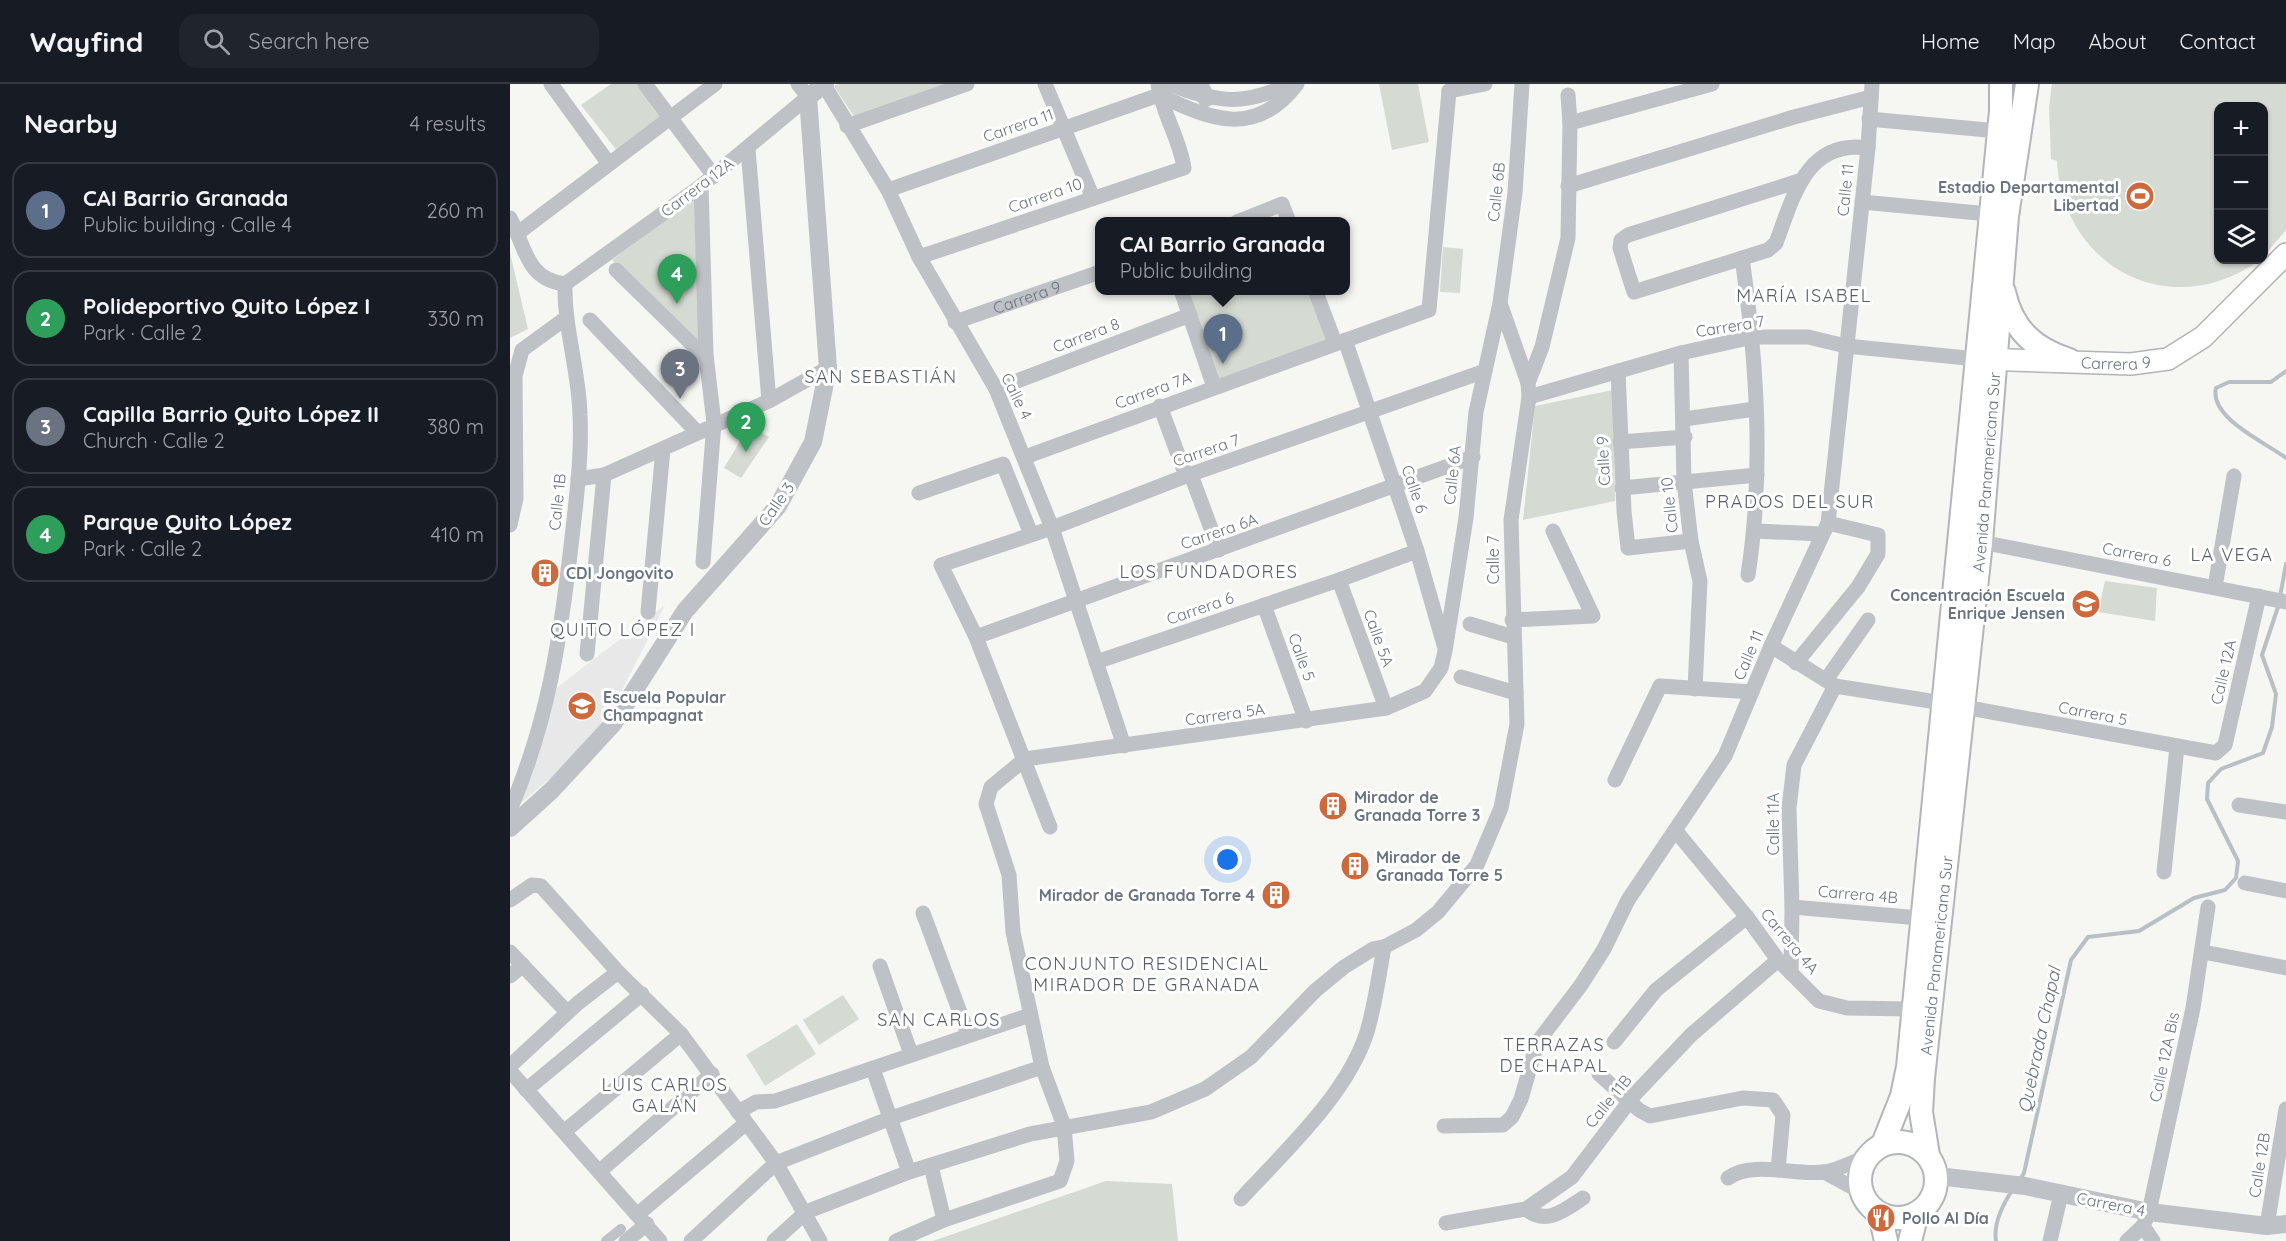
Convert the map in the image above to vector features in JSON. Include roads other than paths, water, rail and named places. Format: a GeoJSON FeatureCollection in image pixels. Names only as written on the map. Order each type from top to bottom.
{"type":"FeatureCollection","features":[{"type":"Feature","properties":{"kind":"main road","name":"Avenida Panamericana Sur"},"geometry":{"type":"LineString","coordinates":[[1876,1150],[1902,1096],[1908,1067],[1920,918],[1981,542],[1989,214],[2001,84]]}},
{"type":"Feature","properties":{"kind":"main road"},"geometry":{"type":"LineString","coordinates":[[1999,121],[2007,84]]}},
{"type":"Feature","properties":{"kind":"main road","name":"Avenida Panamericana Sur"},"geometry":{"type":"LineString","coordinates":[[1928,1155],[1921,1112],[1953,705],[1987,359],[2002,274],[2012,168],[2027,84]]}},
{"type":"Feature","properties":{"kind":"main road","name":"Carrera 9"},"geometry":{"type":"LineString","coordinates":[[1987,359],[2069,360],[2131,364],[2168,358],[2203,337],[2286,254]]}},
{"type":"Feature","properties":{"kind":"main road"},"geometry":{"type":"LineString","coordinates":[[2002,274],[2010,313],[2019,330],[2033,344],[2050,354],[2069,360]]}},
{"type":"Feature","properties":{"kind":"main road"},"geometry":{"type":"LineString","coordinates":[[1893,1142],[1912,1144],[1928,1155],[1937,1176],[1931,1200],[1917,1213],[1899,1218],[1880,1214],[1866,1201],[1861,1192],[1860,1173],[1876,1150],[1893,1142]]}},
{"type":"Feature","properties":{"kind":"main road"},"geometry":{"type":"LineString","coordinates":[[1910,1241],[1917,1213]]}},
{"type":"Feature","properties":{"kind":"main road"},"geometry":{"type":"LineString","coordinates":[[1880,1214],[1886,1241]]}},
{"type":"Feature","properties":{"kind":"street"},"geometry":{"type":"LineString","coordinates":[[551,84],[609,164]]}},
{"type":"Feature","properties":{"kind":"street"},"geometry":{"type":"LineString","coordinates":[[645,84],[714,176]]}},
{"type":"Feature","properties":{"kind":"street","name":"Calle 4"},"geometry":{"type":"LineString","coordinates":[[824,84],[847,126],[888,190],[919,257],[996,389],[1052,528],[1124,747]]}},
{"type":"Feature","properties":{"kind":"street","name":"Carrera 12A"},"geometry":{"type":"LineString","coordinates":[[565,284],[748,149],[803,90],[824,84]]}},
{"type":"Feature","properties":{"kind":"street"},"geometry":{"type":"LineString","coordinates":[[847,126],[967,84]]}},
{"type":"Feature","properties":{"kind":"street"},"geometry":{"type":"LineString","coordinates":[[1045,84],[1093,198]]}},
{"type":"Feature","properties":{"kind":"street"},"geometry":{"type":"LineString","coordinates":[[1162,88],[1203,91],[1233,100],[1264,96],[1290,84]]}},
{"type":"Feature","properties":{"kind":"street"},"geometry":{"type":"LineString","coordinates":[[1162,88],[1216,119],[1244,119],[1272,108],[1287,98],[1297,84]]}},
{"type":"Feature","properties":{"kind":"street"},"geometry":{"type":"LineString","coordinates":[[1446,87],[1485,84]]}},
{"type":"Feature","properties":{"kind":"street","name":"Calle 6B"},"geometry":{"type":"LineString","coordinates":[[1500,303],[1515,194],[1522,84]]}},
{"type":"Feature","properties":{"kind":"street"},"geometry":{"type":"LineString","coordinates":[[1570,123],[1712,84]]}},
{"type":"Feature","properties":{"kind":"street"},"geometry":{"type":"LineString","coordinates":[[518,233],[709,86]]}},
{"type":"Feature","properties":{"kind":"street","name":"Carrera 7A"},"geometry":{"type":"LineString","coordinates":[[1025,457],[1429,310],[1446,87]]}},
{"type":"Feature","properties":{"kind":"street","name":"Carrera 11"},"geometry":{"type":"LineString","coordinates":[[888,190],[1063,128],[1162,88]]}},
{"type":"Feature","properties":{"kind":"street","name":"Carrera 10"},"geometry":{"type":"LineString","coordinates":[[919,257],[1184,168],[1182,153],[1162,88]]}},
{"type":"Feature","properties":{"kind":"street","name":"Calle 3"},"geometry":{"type":"LineString","coordinates":[[510,828],[552,790],[613,724],[685,611],[778,506],[813,442],[828,368],[803,90]]}},
{"type":"Feature","properties":{"kind":"street"},"geometry":{"type":"LineString","coordinates":[[1568,186],[1871,91]]}},
{"type":"Feature","properties":{"kind":"street","name":"Calle 11"},"geometry":{"type":"LineString","coordinates":[[1444,1126],[1503,1125],[1512,1117],[1521,1099],[1537,1043],[1581,985],[1604,949],[1628,900],[1725,756],[1771,646],[1825,529],[1868,148],[1871,91]]}},
{"type":"Feature","properties":{"kind":"street"},"geometry":{"type":"LineString","coordinates":[[1528,390],[1542,347],[1568,238],[1570,123],[1568,94]]}},
{"type":"Feature","properties":{"kind":"street"},"geometry":{"type":"LineString","coordinates":[[1869,119],[1999,121]]}},
{"type":"Feature","properties":{"kind":"street"},"geometry":{"type":"LineString","coordinates":[[1799,182],[1628,235],[1621,240],[1620,248],[1634,292],[1768,250],[1776,243],[1799,182],[1809,168],[1840,149],[1868,148]]}},
{"type":"Feature","properties":{"kind":"street"},"geometry":{"type":"LineString","coordinates":[[748,149],[769,400]]}},
{"type":"Feature","properties":{"kind":"street"},"geometry":{"type":"LineString","coordinates":[[700,186],[706,358],[714,423],[703,562]]}},
{"type":"Feature","properties":{"kind":"street"},"geometry":{"type":"LineString","coordinates":[[1862,202],[1989,214]]}},
{"type":"Feature","properties":{"kind":"street"},"geometry":{"type":"LineString","coordinates":[[1250,217],[1282,204],[1287,217]]}},
{"type":"Feature","properties":{"kind":"street"},"geometry":{"type":"LineString","coordinates":[[510,218],[535,272],[545,280],[565,284]]}},
{"type":"Feature","properties":{"kind":"street"},"geometry":{"type":"LineString","coordinates":[[1742,258],[1753,337],[1757,475],[1755,531],[1749,575]]}},
{"type":"Feature","properties":{"kind":"street"},"geometry":{"type":"LineString","coordinates":[[616,270],[706,358]]}},
{"type":"Feature","properties":{"kind":"street","name":"Carrera 9"},"geometry":{"type":"LineString","coordinates":[[955,322],[1095,274]]}},
{"type":"Feature","properties":{"kind":"street","name":"Calle 1B"},"geometry":{"type":"LineString","coordinates":[[510,810],[529,765],[561,634],[578,479],[580,414],[566,318],[565,284]]}},
{"type":"Feature","properties":{"kind":"street"},"geometry":{"type":"LineString","coordinates":[[1182,295],[1214,387]]}},
{"type":"Feature","properties":{"kind":"street","name":"Calle 6"},"geometry":{"type":"LineString","coordinates":[[1317,295],[1371,412],[1417,550],[1445,651]]}},
{"type":"Feature","properties":{"kind":"street"},"geometry":{"type":"LineString","coordinates":[[1500,303],[1528,390]]}},
{"type":"Feature","properties":{"kind":"street","name":"Calle 6A"},"geometry":{"type":"LineString","coordinates":[[1445,651],[1473,458],[1476,412],[1500,303]]}},
{"type":"Feature","properties":{"kind":"street","name":"Carrera 8"},"geometry":{"type":"LineString","coordinates":[[996,389],[1190,315]]}},
{"type":"Feature","properties":{"kind":"street"},"geometry":{"type":"LineString","coordinates":[[510,525],[516,498],[513,478],[516,353],[566,318]]}},
{"type":"Feature","properties":{"kind":"street"},"geometry":{"type":"LineString","coordinates":[[590,320],[696,431]]}},
{"type":"Feature","properties":{"kind":"street","name":"Carrera 7"},"geometry":{"type":"LineString","coordinates":[[1528,390],[1618,371],[1681,353],[1753,337],[1808,337],[1846,346],[1987,359]]}},
{"type":"Feature","properties":{"kind":"street","name":"Calle 10"},"geometry":{"type":"LineString","coordinates":[[1681,353],[1685,437],[1684,481],[1691,542],[1700,581],[1695,689]]}},
{"type":"Feature","properties":{"kind":"street"},"geometry":{"type":"LineString","coordinates":[[578,479],[604,475],[663,449],[696,431],[769,400],[828,368]]}},
{"type":"Feature","properties":{"kind":"street","name":"Carrera 7"},"geometry":{"type":"LineString","coordinates":[[976,638],[940,565],[1052,528],[1188,476],[1485,371]]}},
{"type":"Feature","properties":{"kind":"street","name":"Calle 9"},"geometry":{"type":"LineString","coordinates":[[1618,371],[1620,442],[1628,548],[1691,542]]}},
{"type":"Feature","properties":{"kind":"street","name":"Calle 7"},"geometry":{"type":"LineString","coordinates":[[806,1212],[909,1172],[1064,1126],[1151,1112],[1205,1089],[1251,1057],[1316,990],[1344,967],[1373,949],[1384,947],[1416,930],[1438,912],[1478,864],[1501,808],[1517,724],[1512,620],[1511,520],[1528,390]]}},
{"type":"Feature","properties":{"kind":"street"},"geometry":{"type":"LineString","coordinates":[[1160,406],[1219,550]]}},
{"type":"Feature","properties":{"kind":"street"},"geometry":{"type":"LineString","coordinates":[[1684,419],[1755,409]]}},
{"type":"Feature","properties":{"kind":"street"},"geometry":{"type":"LineString","coordinates":[[1620,442],[1685,437]]}},
{"type":"Feature","properties":{"kind":"street"},"geometry":{"type":"LineString","coordinates":[[648,612],[663,449]]}},
{"type":"Feature","properties":{"kind":"street","name":"Carrera 6A"},"geometry":{"type":"LineString","coordinates":[[976,638],[1473,458]]}},
{"type":"Feature","properties":{"kind":"street"},"geometry":{"type":"LineString","coordinates":[[919,493],[1003,464],[1031,534]]}},
{"type":"Feature","properties":{"kind":"street"},"geometry":{"type":"LineString","coordinates":[[587,654],[604,475]]}},
{"type":"Feature","properties":{"kind":"street"},"geometry":{"type":"LineString","coordinates":[[1623,488],[1757,475]]}},
{"type":"Feature","properties":{"kind":"street"},"geometry":{"type":"LineString","coordinates":[[2215,587],[2234,476]]}},
{"type":"Feature","properties":{"kind":"street"},"geometry":{"type":"LineString","coordinates":[[1755,531],[1825,529],[1878,535],[1878,554],[1858,588],[1796,663]]}},
{"type":"Feature","properties":{"kind":"street"},"geometry":{"type":"LineString","coordinates":[[1512,620],[1593,616],[1553,531]]}},
{"type":"Feature","properties":{"kind":"street","name":"Carrera 6"},"geometry":{"type":"LineString","coordinates":[[1981,542],[2274,599]]}},
{"type":"Feature","properties":{"kind":"street","name":"Carrera 6"},"geometry":{"type":"LineString","coordinates":[[1096,662],[1339,580],[1417,550]]}},
{"type":"Feature","properties":{"kind":"street","name":"Calle 5A"},"geometry":{"type":"LineString","coordinates":[[1339,580],[1386,708]]}},
{"type":"Feature","properties":{"kind":"street","name":"Calle 12A"},"geometry":{"type":"LineString","coordinates":[[2216,753],[2225,745],[2274,599]]}},
{"type":"Feature","properties":{"kind":"street","name":"Calle 5"},"geometry":{"type":"LineString","coordinates":[[1264,605],[1306,721]]}},
{"type":"Feature","properties":{"kind":"street","name":"Calle 11A"},"geometry":{"type":"LineString","coordinates":[[1791,973],[1789,808],[1794,765],[1831,683],[1868,620]]}},
{"type":"Feature","properties":{"kind":"street"},"geometry":{"type":"LineString","coordinates":[[1470,624],[1513,637]]}},
{"type":"Feature","properties":{"kind":"street"},"geometry":{"type":"LineString","coordinates":[[976,638],[1050,826]]}},
{"type":"Feature","properties":{"kind":"street","name":"Carrera 5"},"geometry":{"type":"LineString","coordinates":[[1771,646],[1831,683],[2216,753]]}},
{"type":"Feature","properties":{"kind":"street","name":"Carrera 5A"},"geometry":{"type":"LineString","coordinates":[[1025,759],[1124,747],[1386,708],[1425,691],[1441,668],[1445,651]]}},
{"type":"Feature","properties":{"kind":"street"},"geometry":{"type":"LineString","coordinates":[[1461,677],[1516,693]]}},
{"type":"Feature","properties":{"kind":"street"},"geometry":{"type":"LineString","coordinates":[[1615,780],[1660,686],[1752,692]]}},
{"type":"Feature","properties":{"kind":"street"},"geometry":{"type":"LineString","coordinates":[[2164,872],[2177,747]]}},
{"type":"Feature","properties":{"kind":"street"},"geometry":{"type":"LineString","coordinates":[[896,1241],[944,1220],[1060,1181],[1067,1161],[1064,1126],[1042,1067],[1013,932],[1009,875],[986,804],[991,787],[1025,759]]}},
{"type":"Feature","properties":{"kind":"street"},"geometry":{"type":"LineString","coordinates":[[2239,805],[2286,812]]}},
{"type":"Feature","properties":{"kind":"street","name":"Carrera 4A"},"geometry":{"type":"LineString","coordinates":[[1675,831],[1747,917],[1778,960],[1819,1001],[1847,1008],[1911,1009]]}},
{"type":"Feature","properties":{"kind":"street"},"geometry":{"type":"LineString","coordinates":[[2245,883],[2286,891]]}},
{"type":"Feature","properties":{"kind":"street"},"geometry":{"type":"LineString","coordinates":[[510,900],[532,885],[541,886],[618,972],[681,1034],[712,1074],[741,1118],[776,1162],[806,1212],[820,1241]]}},
{"type":"Feature","properties":{"kind":"street","name":"Carrera 4B"},"geometry":{"type":"LineString","coordinates":[[1792,907],[1920,918]]}},
{"type":"Feature","properties":{"kind":"street","name":"Calle 12A Bis"},"geometry":{"type":"LineString","coordinates":[[2146,1219],[2203,952],[2208,907]]}},
{"type":"Feature","properties":{"kind":"street"},"geometry":{"type":"LineString","coordinates":[[923,914],[968,1034]]}},
{"type":"Feature","properties":{"kind":"street"},"geometry":{"type":"LineString","coordinates":[[1614,1042],[1656,990],[1747,917]]}},
{"type":"Feature","properties":{"kind":"street"},"geometry":{"type":"LineString","coordinates":[[1241,1199],[1310,1124],[1341,1083],[1367,1033],[1384,947]]}},
{"type":"Feature","properties":{"kind":"street"},"geometry":{"type":"LineString","coordinates":[[510,952],[567,1012]]}},
{"type":"Feature","properties":{"kind":"street"},"geometry":{"type":"LineString","coordinates":[[2203,952],[2286,968]]}},
{"type":"Feature","properties":{"kind":"street","name":"Calle 11B"},"geometry":{"type":"LineString","coordinates":[[1446,1224],[1526,1209],[1572,1177],[1630,1099],[1691,1035],[1778,960]]}},
{"type":"Feature","properties":{"kind":"street"},"geometry":{"type":"LineString","coordinates":[[510,976],[523,965]]}},
{"type":"Feature","properties":{"kind":"street"},"geometry":{"type":"LineString","coordinates":[[880,966],[911,1054]]}},
{"type":"Feature","properties":{"kind":"street"},"geometry":{"type":"LineString","coordinates":[[510,1066],[567,1012],[618,972]]}},
{"type":"Feature","properties":{"kind":"street"},"geometry":{"type":"LineString","coordinates":[[526,1090],[642,994]]}},
{"type":"Feature","properties":{"kind":"street"},"geometry":{"type":"LineString","coordinates":[[606,1241],[624,1235],[642,1219],[756,1102],[775,1101],[873,1069],[968,1034],[1030,1015]]}},
{"type":"Feature","properties":{"kind":"street"},"geometry":{"type":"LineString","coordinates":[[565,1131],[681,1034]]}},
{"type":"Feature","properties":{"kind":"street"},"geometry":{"type":"LineString","coordinates":[[691,1241],[776,1162],[891,1118],[1042,1067]]}},
{"type":"Feature","properties":{"kind":"street"},"geometry":{"type":"LineString","coordinates":[[873,1069],[909,1172]]}},
{"type":"Feature","properties":{"kind":"street"},"geometry":{"type":"LineString","coordinates":[[510,1071],[660,1241]]}},
{"type":"Feature","properties":{"kind":"street"},"geometry":{"type":"LineString","coordinates":[[600,1171],[712,1074]]}},
{"type":"Feature","properties":{"kind":"street"},"geometry":{"type":"LineString","coordinates":[[1599,1074],[1630,1099],[1639,1110],[1650,1116],[1743,1098],[1773,1100],[1783,1115],[1778,1170]]}},
{"type":"Feature","properties":{"kind":"street","name":"Calle 12B"},"geometry":{"type":"LineString","coordinates":[[2267,1226],[2286,1109]]}},
{"type":"Feature","properties":{"kind":"street"},"geometry":{"type":"LineString","coordinates":[[1728,1178],[1734,1173],[1778,1170],[1824,1172],[1876,1150]]}},
{"type":"Feature","properties":{"kind":"street"},"geometry":{"type":"LineString","coordinates":[[931,1166],[944,1220]]}},
{"type":"Feature","properties":{"kind":"street"},"geometry":{"type":"LineString","coordinates":[[1824,1172],[1861,1192]]}},
{"type":"Feature","properties":{"kind":"street","name":"Carrera 4"},"geometry":{"type":"LineString","coordinates":[[1937,1176],[2016,1184],[2061,1194],[2146,1219],[2267,1226],[2286,1224]]}},
{"type":"Feature","properties":{"kind":"street"},"geometry":{"type":"LineString","coordinates":[[2050,1241],[2061,1194]]}},
{"type":"Feature","properties":{"kind":"street"},"geometry":{"type":"LineString","coordinates":[[1526,1209],[1533,1215],[1549,1217],[1583,1198]]}},
{"type":"Feature","properties":{"kind":"street"},"geometry":{"type":"LineString","coordinates":[[774,1241],[806,1212]]}},
{"type":"Feature","properties":{"kind":"street"},"geometry":{"type":"LineString","coordinates":[[2127,1241],[2146,1219]]}},
{"type":"Feature","properties":{"kind":"street"},"geometry":{"type":"LineString","coordinates":[[2146,1219],[2153,1241]]}},
{"type":"Feature","properties":{"kind":"waterway","name":"Quebrada Chapal"},"geometry":{"type":"LineString","coordinates":[[2286,371],[2271,382],[2229,382],[2216,388],[2216,399],[2230,419],[2286,458]]}},
{"type":"Feature","properties":{"kind":"waterway","name":"Quebrada Chapal"},"geometry":{"type":"LineString","coordinates":[[2280,597],[2286,564]]}},
{"type":"Feature","properties":{"kind":"waterway","name":"Quebrada Chapal"},"geometry":{"type":"LineString","coordinates":[[2019,1181],[2024,1173],[2071,960],[2088,937],[2139,931],[2194,898],[2225,890],[2236,878],[2238,861],[2207,799],[2208,783],[2221,769],[2263,753],[2272,727],[2276,694],[2262,655],[2279,604]]}},
{"type":"Feature","properties":{"kind":"waterway","name":"Quebrada Chapal"},"geometry":{"type":"LineString","coordinates":[[1996,1241],[1997,1221],[2013,1189]]}},
{"type":"Feature","properties":{"kind":"place","name":"Estadio Departamental Libertad"},"geometry":{"type":"Point","coordinates":[2140,196]}},
{"type":"Feature","properties":{"kind":"place","name":"Parque Quito López"},"geometry":{"type":"Point","coordinates":[677,304]}},
{"type":"Feature","properties":{"kind":"place","name":"CAI Barrio Granada"},"geometry":{"type":"Point","coordinates":[1223,364]}},
{"type":"Feature","properties":{"kind":"place","name":"Capilla Barrio Quito López II"},"geometry":{"type":"Point","coordinates":[680,399]}},
{"type":"Feature","properties":{"kind":"place","name":"Polideportivo Quito López I"},"geometry":{"type":"Point","coordinates":[746,452]}},
{"type":"Feature","properties":{"kind":"place","name":"CDI Jongovito"},"geometry":{"type":"Point","coordinates":[545,573]}},
{"type":"Feature","properties":{"kind":"place","name":"Concentración Escuela Enrique Jensen"},"geometry":{"type":"Point","coordinates":[2086,604]}},
{"type":"Feature","properties":{"kind":"place","name":"Escuela Popular Champagnat"},"geometry":{"type":"Point","coordinates":[582,706]}},
{"type":"Feature","properties":{"kind":"place","name":"Mirador de Granada Torre 3"},"geometry":{"type":"Point","coordinates":[1333,806]}},
{"type":"Feature","properties":{"kind":"place","name":"Mirador de Granada Torre 5"},"geometry":{"type":"Point","coordinates":[1355,866]}},
{"type":"Feature","properties":{"kind":"place","name":"Mirador de Granada Torre 4"},"geometry":{"type":"Point","coordinates":[1276,895]}},
{"type":"Feature","properties":{"kind":"place","name":"Pollo Al Día"},"geometry":{"type":"Point","coordinates":[1881,1218]}},
{"type":"Feature","properties":{"kind":"district","name":"MARÍA ISABEL"},"geometry":{"type":"Point","coordinates":[1804,295]}},
{"type":"Feature","properties":{"kind":"district","name":"SAN SEBASTIÁN"},"geometry":{"type":"Point","coordinates":[881,376]}},
{"type":"Feature","properties":{"kind":"district","name":"PRADOS DEL SUR"},"geometry":{"type":"Point","coordinates":[1790,501]}},
{"type":"Feature","properties":{"kind":"district","name":"LA VEGA"},"geometry":{"type":"Point","coordinates":[2232,554]}},
{"type":"Feature","properties":{"kind":"district","name":"LOS FUNDADORES"},"geometry":{"type":"Point","coordinates":[1209,571]}},
{"type":"Feature","properties":{"kind":"district","name":"QUITO LÓPEZ I"},"geometry":{"type":"Point","coordinates":[623,629]}},
{"type":"Feature","properties":{"kind":"district","name":"CONJUNTO RESIDENCIAL MIRADOR DE GRANADA"},"geometry":{"type":"Point","coordinates":[1147,973]}},
{"type":"Feature","properties":{"kind":"district","name":"SAN CARLOS"},"geometry":{"type":"Point","coordinates":[939,1019]}},
{"type":"Feature","properties":{"kind":"district","name":"TERRAZAS DE CHAPAL"},"geometry":{"type":"Point","coordinates":[1554,1054]}},
{"type":"Feature","properties":{"kind":"district","name":"LUIS CARLOS GALÁN"},"geometry":{"type":"Point","coordinates":[665,1094]}}]}
